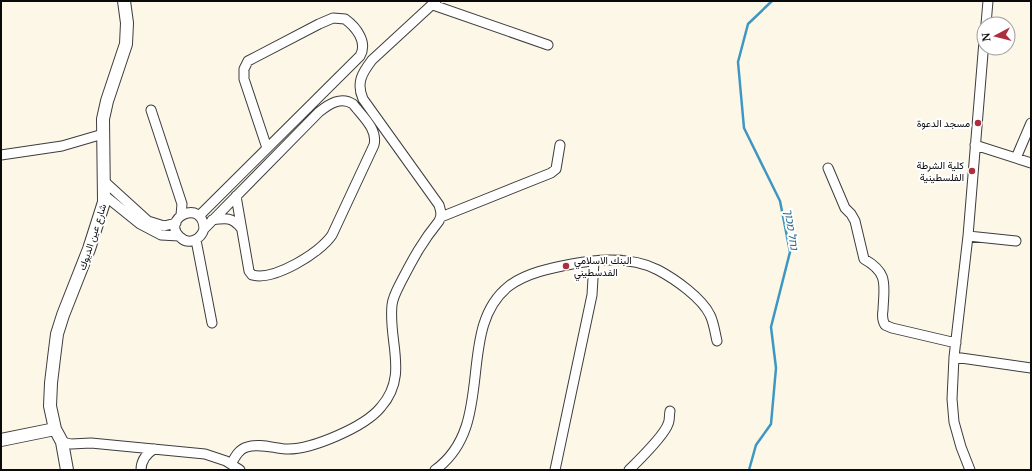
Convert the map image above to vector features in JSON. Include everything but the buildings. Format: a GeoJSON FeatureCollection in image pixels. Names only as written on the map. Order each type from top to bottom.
{"type":"FeatureCollection","features":[{"type":"Feature","properties":{"kind":"street","name":"شارع عين الديوك"},"geometry":{"type":"LineString","coordinates":[[66,470],[62,442],[55,430],[50,406],[51,383],[58,334],[63,315],[89,249],[102,210],[104,195],[103,119],[107,101],[126,44],[127,22],[124,1]]}},
{"type":"Feature","properties":{"kind":"street"},"geometry":{"type":"LineString","coordinates":[[987,16],[988,1]]}},
{"type":"Feature","properties":{"kind":"street"},"geometry":{"type":"LineString","coordinates":[[441,217],[439,205],[363,99],[359,86],[364,70],[372,60],[434,3],[548,44]]}},
{"type":"Feature","properties":{"kind":"street"},"geometry":{"type":"LineString","coordinates":[[199,216],[360,56],[364,44],[354,28],[345,19],[333,18],[319,24],[248,61],[244,69],[244,79],[267,148]]}},
{"type":"Feature","properties":{"kind":"street"},"geometry":{"type":"LineString","coordinates":[[970,470],[961,448],[954,422],[952,399],[954,357],[968,236],[983,56]]}},
{"type":"Feature","properties":{"kind":"street"},"geometry":{"type":"LineString","coordinates":[[151,110],[182,204],[176,232],[187,241],[196,240],[212,220],[319,112],[328,104],[344,100],[350,102],[372,128],[376,140],[374,146],[332,235],[323,246],[305,259],[284,270],[257,277],[252,275],[249,271],[236,196]]}},
{"type":"Feature","properties":{"kind":"street"},"geometry":{"type":"LineString","coordinates":[[1016,158],[1031,123]]}},
{"type":"Feature","properties":{"kind":"street"},"geometry":{"type":"LineString","coordinates":[[1,155],[62,146],[103,134]]}},
{"type":"Feature","properties":{"kind":"street"},"geometry":{"type":"LineString","coordinates":[[975,145],[1031,163]]}},
{"type":"Feature","properties":{"kind":"street"},"geometry":{"type":"LineString","coordinates":[[231,464],[239,451],[248,446],[261,445],[286,449],[314,445],[353,427],[381,408],[391,394],[395,383],[397,369],[392,304],[395,294],[417,251],[441,217],[551,173],[556,169],[560,146]]}},
{"type":"Feature","properties":{"kind":"street"},"geometry":{"type":"LineString","coordinates":[[828,168],[845,208],[851,214],[854,221],[864,259],[874,265],[883,276],[884,288],[882,317],[885,325],[956,343]]}},
{"type":"Feature","properties":{"kind":"street"},"geometry":{"type":"LineString","coordinates":[[104,181],[148,222],[164,226],[191,212],[199,216],[202,220],[204,229]]}},
{"type":"Feature","properties":{"kind":"street"},"geometry":{"type":"LineString","coordinates":[[104,195],[140,224],[161,235],[179,236]]}},
{"type":"Feature","properties":{"kind":"street"},"geometry":{"type":"LineString","coordinates":[[212,220],[227,218],[232,220],[241,228]]}},
{"type":"Feature","properties":{"kind":"street"},"geometry":{"type":"LineString","coordinates":[[968,236],[1016,241]]}},
{"type":"Feature","properties":{"kind":"street"},"geometry":{"type":"LineString","coordinates":[[196,240],[212,323]]}},
{"type":"Feature","properties":{"kind":"street"},"geometry":{"type":"LineString","coordinates":[[555,470],[592,295],[594,261]]}},
{"type":"Feature","properties":{"kind":"street"},"geometry":{"type":"LineString","coordinates":[[435,470],[453,454],[465,430],[469,418],[485,320],[490,308],[495,300],[510,286],[532,275],[559,266],[594,261],[638,263],[654,268],[664,273],[691,292],[710,315],[717,341]]}},
{"type":"Feature","properties":{"kind":"street"},"geometry":{"type":"LineString","coordinates":[[954,357],[1031,368]]}},
{"type":"Feature","properties":{"kind":"street"},"geometry":{"type":"LineString","coordinates":[[630,470],[664,431],[668,424],[670,411]]}},
{"type":"Feature","properties":{"kind":"street"},"geometry":{"type":"LineString","coordinates":[[1,440],[55,430]]}},
{"type":"Feature","properties":{"kind":"street"},"geometry":{"type":"LineString","coordinates":[[62,442],[71,444],[91,443],[205,454],[231,464],[240,470]]}},
{"type":"Feature","properties":{"kind":"street"},"geometry":{"type":"LineString","coordinates":[[136,448],[141,468]]}},
{"type":"Feature","properties":{"kind":"street"},"geometry":{"type":"LineString","coordinates":[[141,468],[144,458],[154,449]]}},
{"type":"Feature","properties":{"kind":"waterway","name":"נחל מכוך"},"geometry":{"type":"LineString","coordinates":[[749,470],[756,445],[771,424],[776,368],[771,327],[790,252],[780,201],[744,128],[738,62],[748,24],[772,1]]}},
{"type":"Feature","properties":{"kind":"place","name":"مسجد الدعوة"},"geometry":{"type":"Point","coordinates":[978,123]}},
{"type":"Feature","properties":{"kind":"place","name":"كلية الشرطة الفلسطينية"},"geometry":{"type":"Point","coordinates":[972,171]}},
{"type":"Feature","properties":{"kind":"place","name":"البنك الاسلامي الفدسطيني"},"geometry":{"type":"Point","coordinates":[566,266]}}]}
